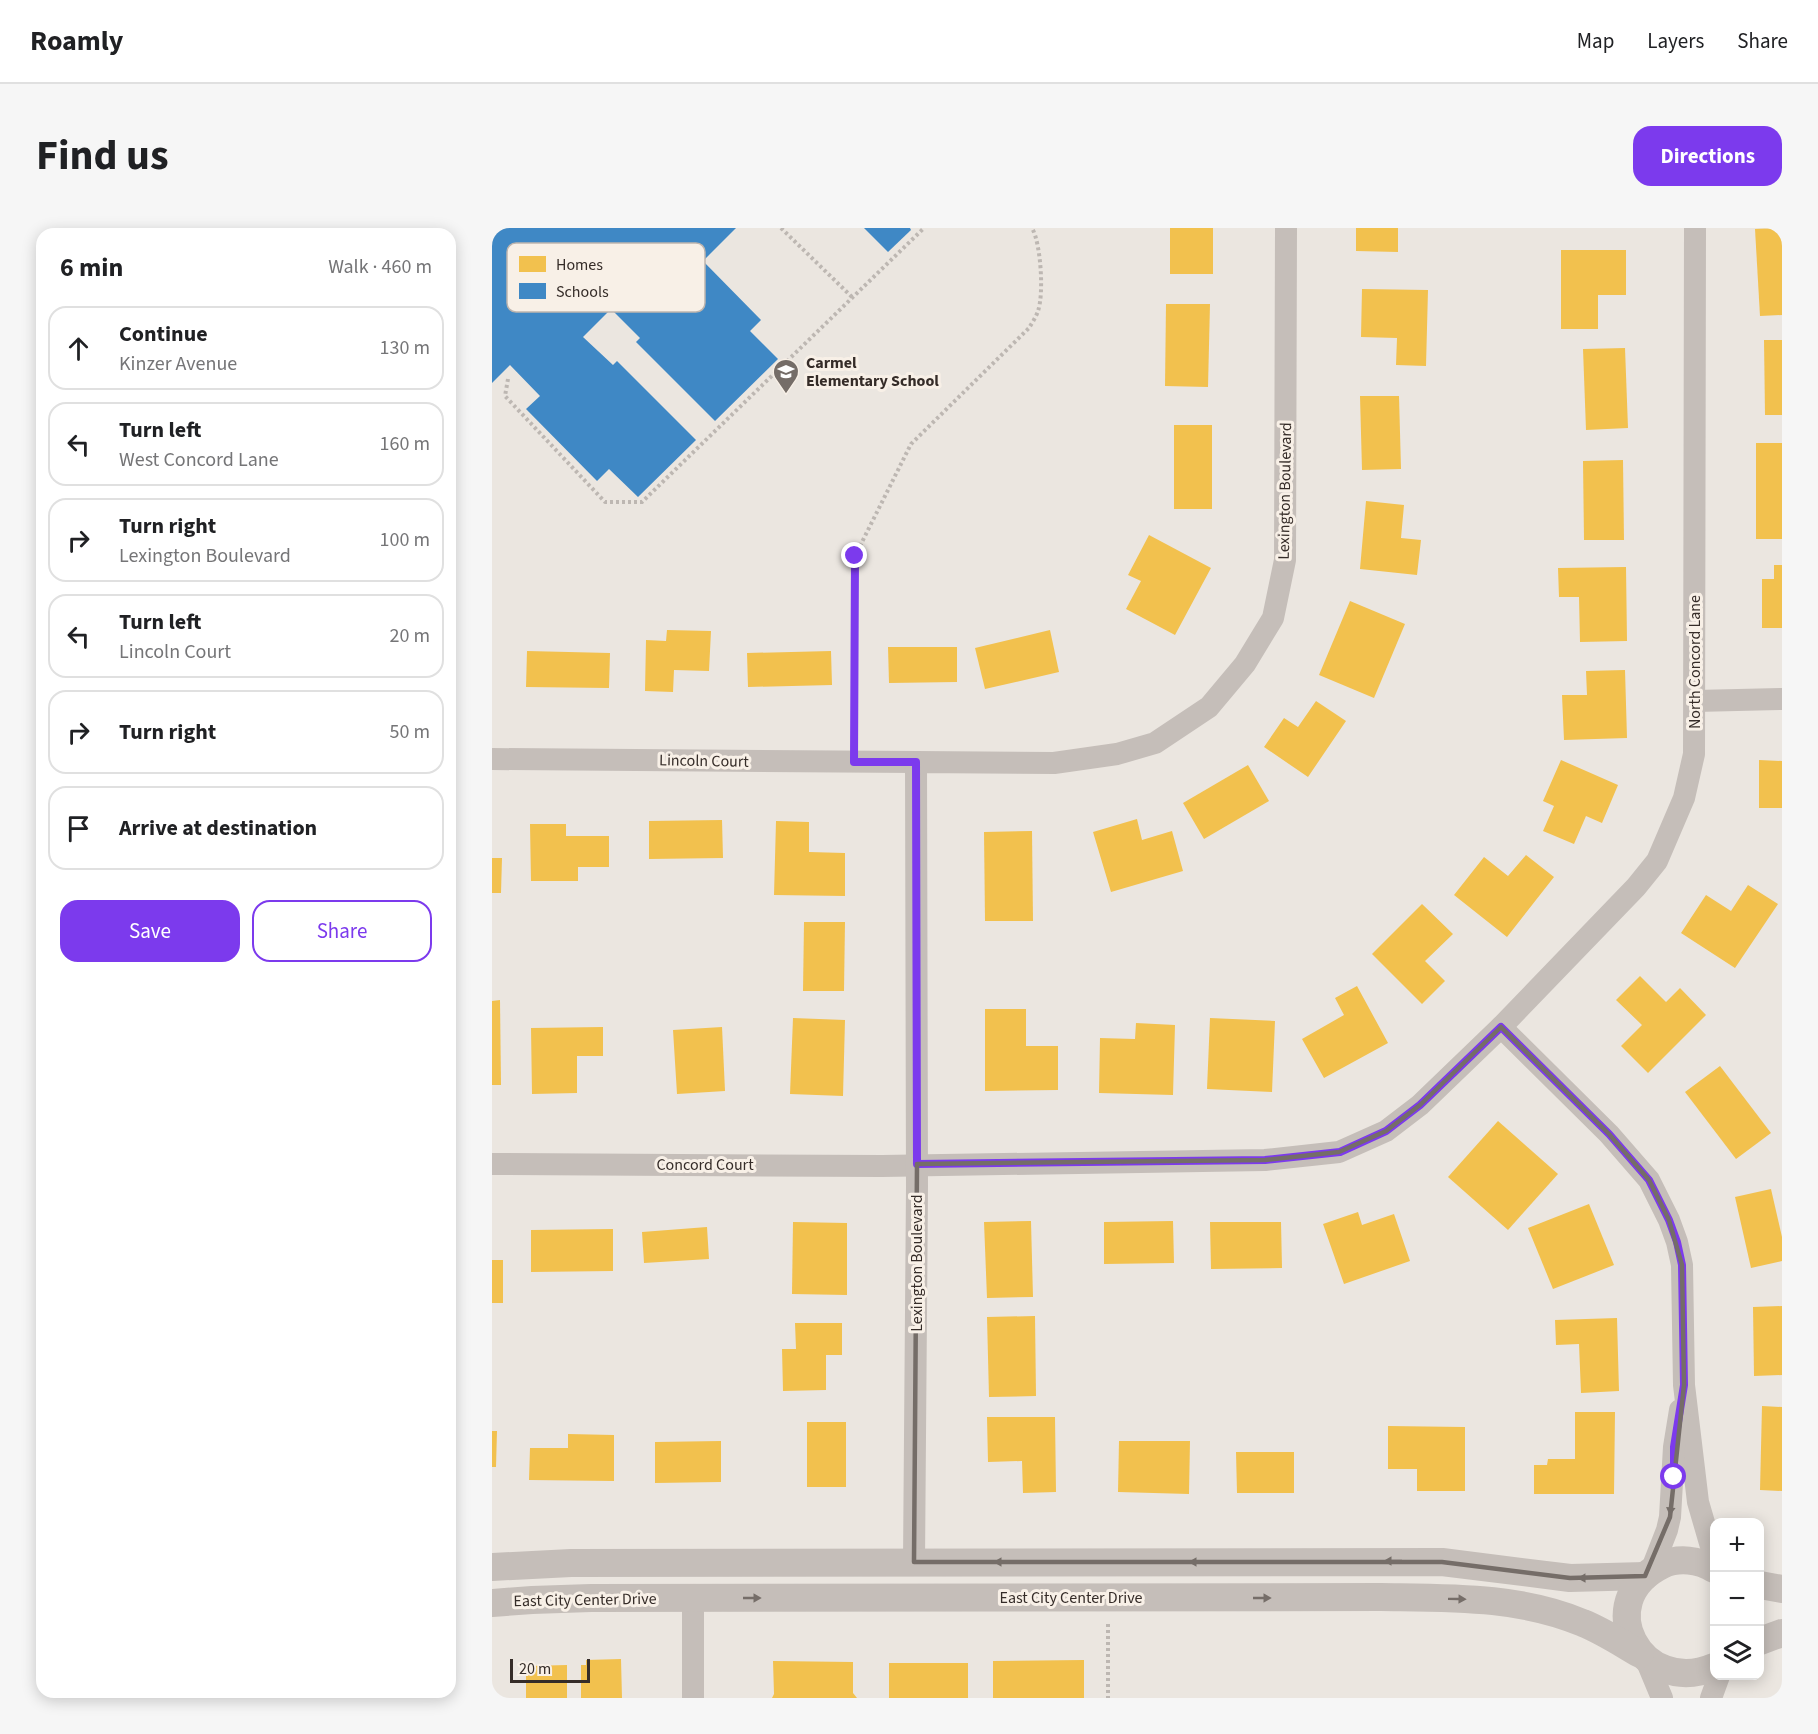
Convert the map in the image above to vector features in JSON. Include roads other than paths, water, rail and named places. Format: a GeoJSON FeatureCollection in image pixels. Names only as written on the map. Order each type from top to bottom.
{"type":"FeatureCollection","features":[{"type":"Feature","properties":{"kind":"street","name":"Lexington Boulevard"},"geometry":{"type":"LineString","coordinates":[[914,1562],[917,1164],[916,762],[1054,763],[1117,754],[1155,743],[1209,707],[1245,664],[1273,618],[1285,560],[1286,228]]}},
{"type":"Feature","properties":{"kind":"street","name":"North Concord Lane"},"geometry":{"type":"LineString","coordinates":[[917,1164],[1265,1160],[1340,1152],[1386,1131],[1412,1112],[1501,1027],[1636,886],[1657,861],[1684,798],[1694,754],[1695,228]]}},
{"type":"Feature","properties":{"kind":"street"},"geometry":{"type":"LineString","coordinates":[[1695,701],[1782,699]]}},
{"type":"Feature","properties":{"kind":"street","name":"Lincoln Court"},"geometry":{"type":"LineString","coordinates":[[492,759],[916,762]]}},
{"type":"Feature","properties":{"kind":"street"},"geometry":{"type":"LineString","coordinates":[[1501,1027],[1609,1134],[1649,1180],[1669,1220],[1682,1265],[1684,1385],[1698,1502],[1710,1543]]}},
{"type":"Feature","properties":{"kind":"street","name":"Concord Court"},"geometry":{"type":"LineString","coordinates":[[492,1164],[917,1164]]}},
{"type":"Feature","properties":{"kind":"street"},"geometry":{"type":"LineString","coordinates":[[1648,1573],[1667,1530],[1670,1517],[1674,1447],[1684,1385]]}},
{"type":"Feature","properties":{"kind":"street"},"geometry":{"type":"LineString","coordinates":[[1662,1698],[1643,1658],[1632,1642],[1627,1614],[1629,1600],[1635,1587],[1648,1573],[1668,1562],[1687,1560],[1710,1567]]}},
{"type":"Feature","properties":{"kind":"street"},"geometry":{"type":"LineString","coordinates":[[492,1567],[571,1563],[1442,1562],[1570,1578],[1648,1573]]}},
{"type":"Feature","properties":{"kind":"street"},"geometry":{"type":"LineString","coordinates":[[1764,1586],[1782,1588]]}},
{"type":"Feature","properties":{"kind":"street","name":"East City Center Drive"},"geometry":{"type":"LineString","coordinates":[[492,1604],[544,1599],[1382,1597],[1472,1600],[1545,1610],[1580,1621],[1611,1636],[1660,1670],[1689,1675],[1710,1669]]}},
{"type":"Feature","properties":{"kind":"street"},"geometry":{"type":"LineString","coordinates":[[693,1599],[693,1698]]}},
{"type":"Feature","properties":{"kind":"street"},"geometry":{"type":"LineString","coordinates":[[1764,1640],[1782,1633]]}},
{"type":"Feature","properties":{"kind":"street"},"geometry":{"type":"LineString","coordinates":[[1711,1698],[1718,1680]]}},
{"type":"Feature","properties":{"kind":"place","name":"Carmel Elementary School"},"geometry":{"type":"Point","coordinates":[786,395]}}]}
